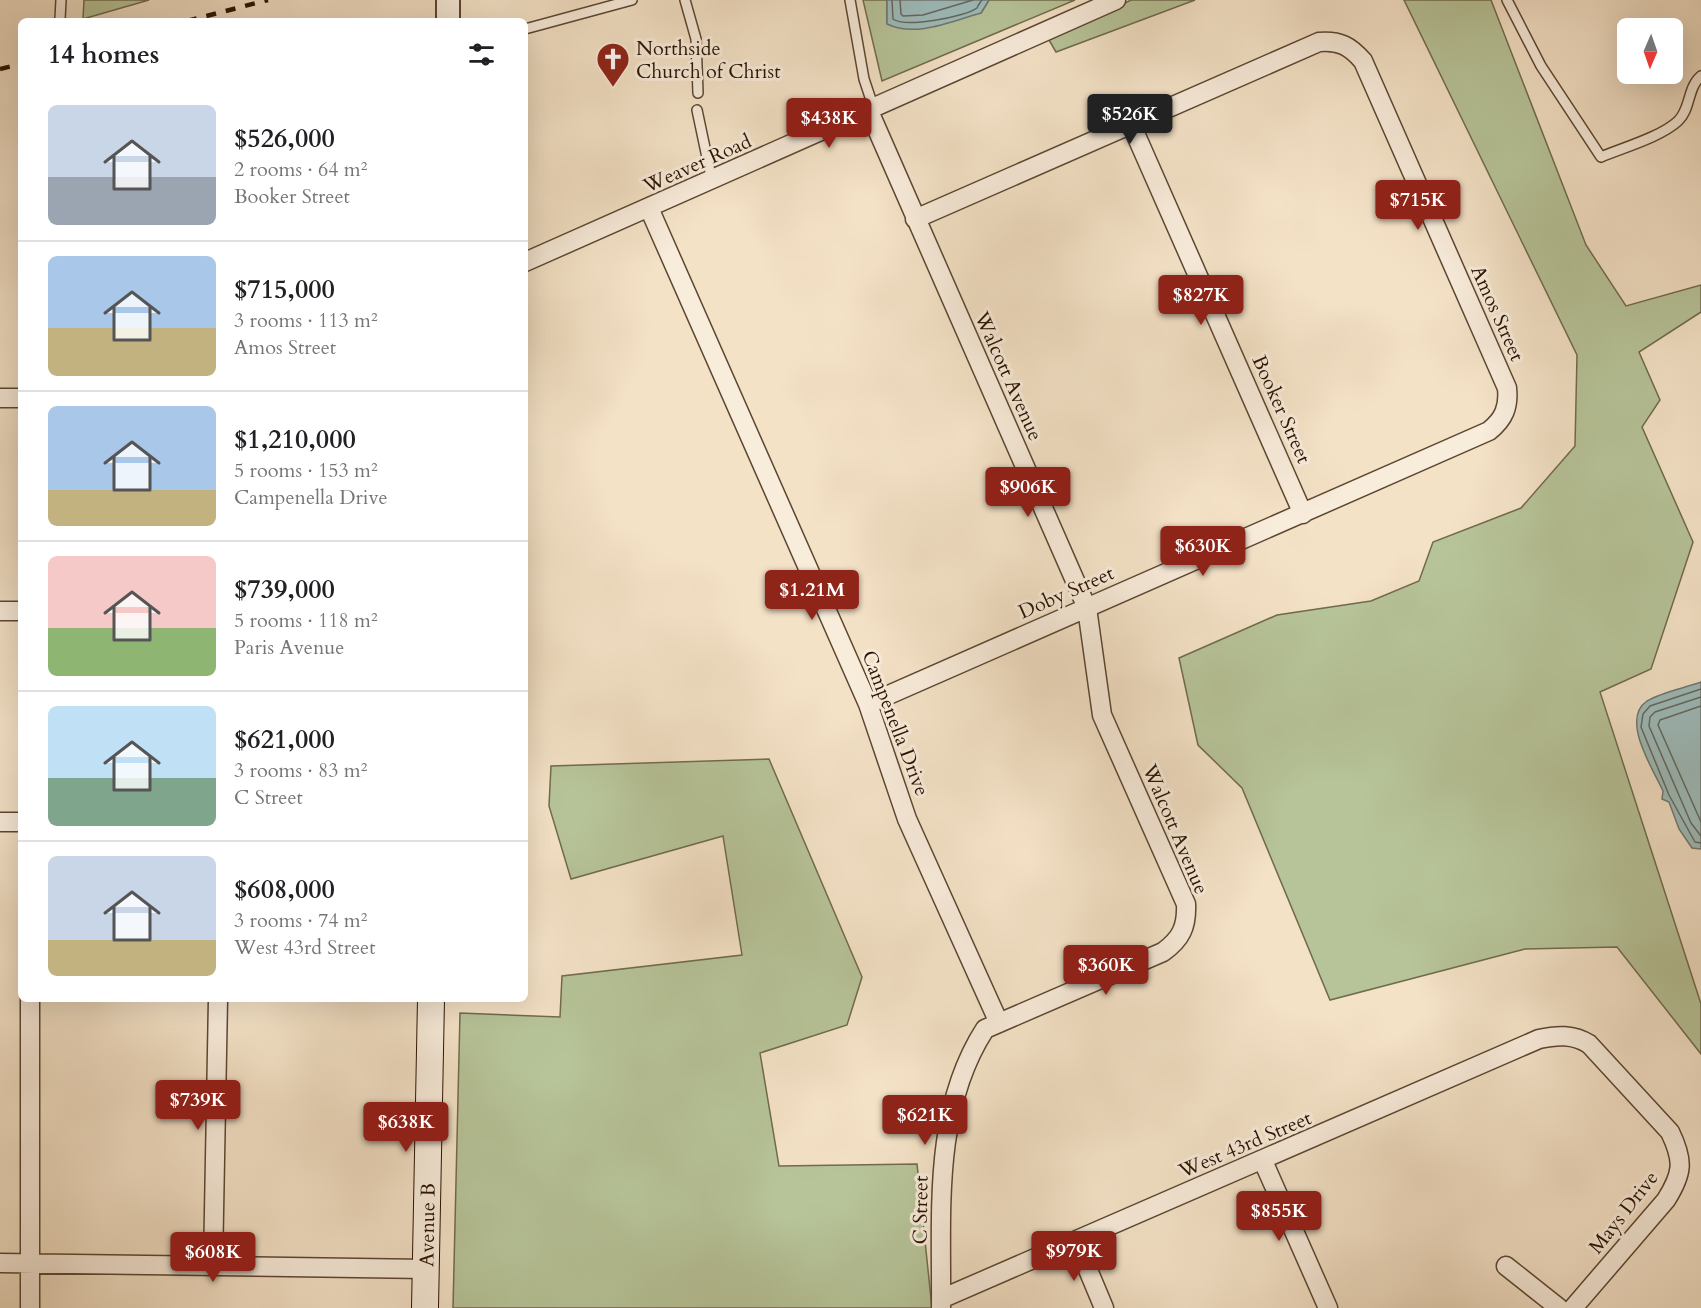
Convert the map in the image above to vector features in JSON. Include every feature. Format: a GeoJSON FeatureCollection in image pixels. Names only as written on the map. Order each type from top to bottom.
{"type":"FeatureCollection","features":[{"type":"Feature","properties":{"kind":"main road","name":"Avenue B"},"geometry":{"type":"LineString","coordinates":[[425,1308],[431,1002]]}},
{"type":"Feature","properties":{"kind":"street"},"geometry":{"type":"LineString","coordinates":[[448,0],[448,18]]}},
{"type":"Feature","properties":{"kind":"street","name":"Weaver Road"},"geometry":{"type":"LineString","coordinates":[[528,261],[1116,0]]}},
{"type":"Feature","properties":{"kind":"street","name":"Amos Street"},"geometry":{"type":"LineString","coordinates":[[1131,124],[1319,42],[1333,41],[1343,44],[1363,61],[1382,104],[1506,388],[1505,411]]}},
{"type":"Feature","properties":{"kind":"street","name":"Walcott Avenue"},"geometry":{"type":"LineString","coordinates":[[871,110],[915,219],[1087,608],[1102,715],[1185,904],[1184,932]]}},
{"type":"Feature","properties":{"kind":"street"},"geometry":{"type":"LineString","coordinates":[[915,219],[1131,124]]}},
{"type":"Feature","properties":{"kind":"street","name":"Booker Street"},"geometry":{"type":"LineString","coordinates":[[1131,124],[1303,514]]}},
{"type":"Feature","properties":{"kind":"street","name":"Campenella Drive"},"geometry":{"type":"LineString","coordinates":[[649,208],[868,704],[907,819],[999,1023]]}},
{"type":"Feature","properties":{"kind":"street"},"geometry":{"type":"LineString","coordinates":[[0,398],[18,398]]}},
{"type":"Feature","properties":{"kind":"street","name":"Doby Street"},"geometry":{"type":"LineString","coordinates":[[868,704],[1489,431],[1500,422],[1505,411]]}},
{"type":"Feature","properties":{"kind":"street"},"geometry":{"type":"LineString","coordinates":[[0,610],[18,611]]}},
{"type":"Feature","properties":{"kind":"street"},"geometry":{"type":"LineString","coordinates":[[0,822],[18,822]]}},
{"type":"Feature","properties":{"kind":"street","name":"C Street"},"geometry":{"type":"LineString","coordinates":[[941,1304],[943,1149],[950,1114],[975,1044],[985,1029],[1163,952],[1176,943],[1184,932]]}},
{"type":"Feature","properties":{"kind":"street"},"geometry":{"type":"LineString","coordinates":[[30,1002],[30,1308]]}},
{"type":"Feature","properties":{"kind":"street"},"geometry":{"type":"LineString","coordinates":[[213,1264],[218,1002]]}},
{"type":"Feature","properties":{"kind":"street","name":"West 43rd Street"},"geometry":{"type":"LineString","coordinates":[[941,1304],[1076,1241],[1539,1039],[1554,1035],[1569,1036]]}},
{"type":"Feature","properties":{"kind":"street","name":"Mays Drive"},"geometry":{"type":"LineString","coordinates":[[1569,1036],[1589,1044],[1670,1132],[1678,1149],[1681,1165],[1677,1182],[1666,1200],[1573,1308]]}},
{"type":"Feature","properties":{"kind":"street"},"geometry":{"type":"LineString","coordinates":[[1263,1161],[1328,1308]]}},
{"type":"Feature","properties":{"kind":"street"},"geometry":{"type":"LineString","coordinates":[[1076,1241],[1104,1308]]}},
{"type":"Feature","properties":{"kind":"street"},"geometry":{"type":"LineString","coordinates":[[0,1263],[213,1264],[426,1269]]}},
{"type":"Feature","properties":{"kind":"street"},"geometry":{"type":"LineString","coordinates":[[1506,1266],[1559,1308]]}},
{"type":"Feature","properties":{"kind":"lane"},"geometry":{"type":"LineString","coordinates":[[60,18],[61,0]]}},
{"type":"Feature","properties":{"kind":"lane"},"geometry":{"type":"LineString","coordinates":[[528,28],[632,0]]}},
{"type":"Feature","properties":{"kind":"lane"},"geometry":{"type":"LineString","coordinates":[[685,0],[696,39],[698,93]]}},
{"type":"Feature","properties":{"kind":"lane"},"geometry":{"type":"LineString","coordinates":[[850,0],[871,110]]}},
{"type":"Feature","properties":{"kind":"lane"},"geometry":{"type":"LineString","coordinates":[[1507,0],[1541,66],[1601,157],[1678,121],[1687,107],[1695,82],[1701,76]]}},
{"type":"Feature","properties":{"kind":"lane"},"geometry":{"type":"LineString","coordinates":[[698,110],[712,181]]}},
{"type":"Feature","properties":{"kind":"green space"},"geometry":{"type":"Polygon","coordinates":[[[84,0],[149,0],[86,18],[83,18],[84,0]]]}},
{"type":"Feature","properties":{"kind":"green space"},"geometry":{"type":"Polygon","coordinates":[[[863,0],[887,0],[887,23],[981,13],[989,0],[1075,0],[882,81],[863,0]]]}},
{"type":"Feature","properties":{"kind":"green space"},"geometry":{"type":"Polygon","coordinates":[[[1131,0],[1195,0],[1056,52],[1049,40],[1131,0]]]}},
{"type":"Feature","properties":{"kind":"green space"},"geometry":{"type":"Polygon","coordinates":[[[1404,0],[1491,0],[1586,245],[1626,306],[1701,285],[1701,312],[1639,352],[1660,400],[1642,427],[1693,542],[1651,669],[1600,692],[1701,1004],[1701,1054],[1617,947],[1525,949],[1330,1000],[1242,788],[1198,745],[1179,658],[1277,615],[1371,601],[1419,581],[1433,542],[1521,508],[1575,446],[1577,355],[1404,0]]]}},
{"type":"Feature","properties":{"kind":"green space"},"geometry":{"type":"Polygon","coordinates":[[[769,759],[862,977],[847,1025],[760,1053],[779,1166],[917,1164],[932,1308],[453,1308],[460,1013],[560,1017],[562,976],[742,955],[723,836],[571,879],[549,806],[551,766],[769,759]]]}},
{"type":"Feature","properties":{"kind":"water"},"geometry":{"type":"Polygon","coordinates":[[[887,0],[989,0],[981,13],[934,27],[910,29],[887,24],[887,0]]]}},
{"type":"Feature","properties":{"kind":"water"},"geometry":{"type":"Polygon","coordinates":[[[1701,682],[1701,849],[1692,848],[1679,829],[1669,802],[1662,799],[1663,791],[1641,744],[1637,720],[1640,709],[1647,701],[1701,682]]]}},
{"type":"Feature","properties":{"kind":"railway"},"geometry":{"type":"LineString","coordinates":[[199,18],[268,0]]}},
{"type":"Feature","properties":{"kind":"railway"},"geometry":{"type":"LineString","coordinates":[[0,69],[18,65]]}},
{"type":"Feature","properties":{"kind":"place","name":"Northside Church of Christ"},"geometry":{"type":"Point","coordinates":[613,88]}}]}
